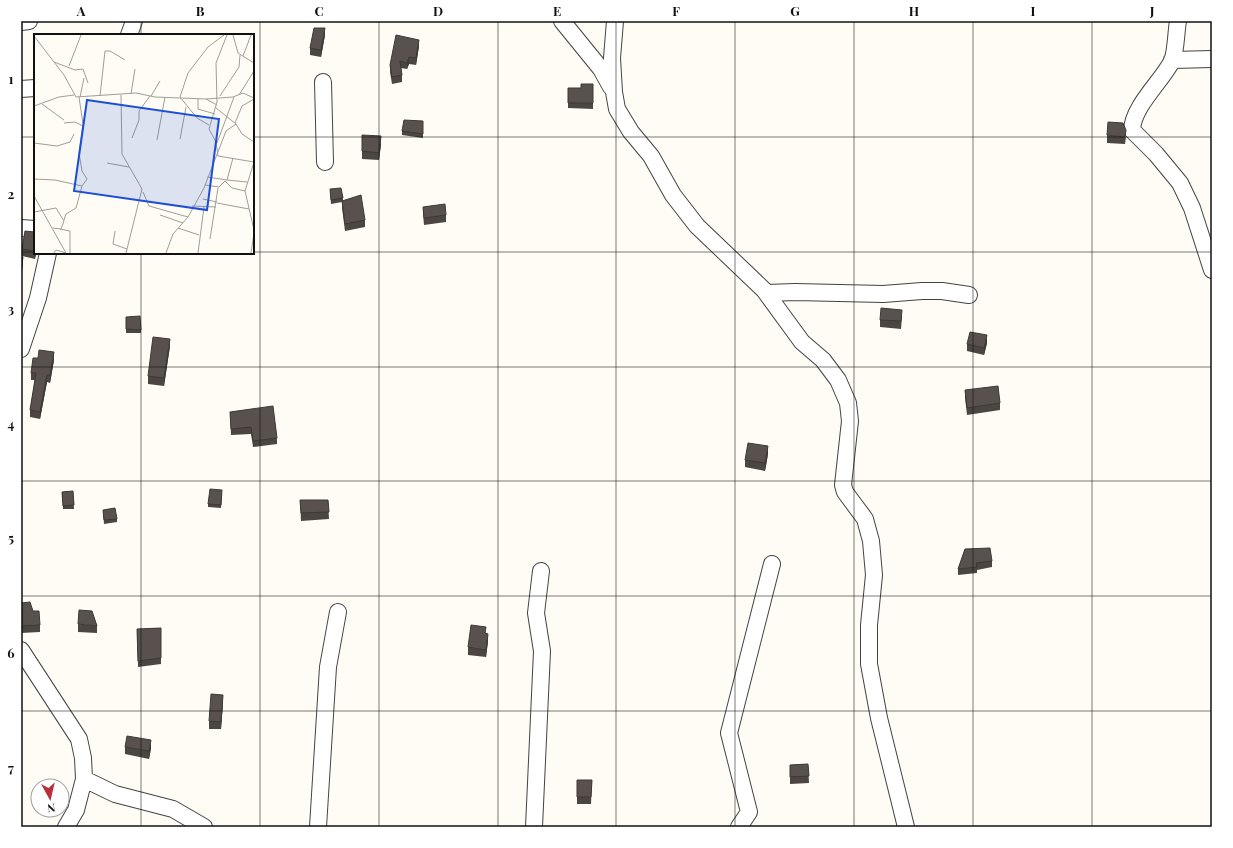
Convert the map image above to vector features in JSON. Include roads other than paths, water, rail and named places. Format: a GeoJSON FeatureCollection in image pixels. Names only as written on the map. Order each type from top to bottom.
{"type":"FeatureCollection","features":[{"type":"Feature","properties":{"kind":"street"},"geometry":{"type":"LineString","coordinates":[[21,22],[29,21]]}},
{"type":"Feature","properties":{"kind":"street"},"geometry":{"type":"LineString","coordinates":[[129,34],[134,21]]}},
{"type":"Feature","properties":{"kind":"street"},"geometry":{"type":"LineString","coordinates":[[562,21],[601,69],[614,92]]}},
{"type":"Feature","properties":{"kind":"street"},"geometry":{"type":"LineString","coordinates":[[615,21],[612,58],[614,92],[618,112],[631,132],[651,156],[673,195],[697,226],[767,293],[802,342],[823,360],[838,380],[848,403],[849,440],[843,486],[845,492],[865,519],[871,541],[874,576],[869,631],[869,664],[879,718],[906,827]]}},
{"type":"Feature","properties":{"kind":"street"},"geometry":{"type":"LineString","coordinates":[[1178,21],[1172,60],[1145,99],[1132,125],[1132,130],[1156,154],[1180,183],[1192,208],[1212,270]]}},
{"type":"Feature","properties":{"kind":"street"},"geometry":{"type":"LineString","coordinates":[[1172,60],[1212,59]]}},
{"type":"Feature","properties":{"kind":"street"},"geometry":{"type":"LineString","coordinates":[[323,82],[325,162]]}},
{"type":"Feature","properties":{"kind":"street"},"geometry":{"type":"LineString","coordinates":[[21,88],[34,88]]}},
{"type":"Feature","properties":{"kind":"street"},"geometry":{"type":"LineString","coordinates":[[21,228],[34,229]]}},
{"type":"Feature","properties":{"kind":"street"},"geometry":{"type":"LineString","coordinates":[[21,349],[29,304],[48,254]]}},
{"type":"Feature","properties":{"kind":"street"},"geometry":{"type":"LineString","coordinates":[[767,293],[795,292],[883,294],[942,291],[968,295]]}},
{"type":"Feature","properties":{"kind":"street"},"geometry":{"type":"LineString","coordinates":[[739,827],[749,812],[729,733],[772,564]]}},
{"type":"Feature","properties":{"kind":"street"},"geometry":{"type":"LineString","coordinates":[[534,827],[542,651],[536,613],[541,571]]}},
{"type":"Feature","properties":{"kind":"street"},"geometry":{"type":"LineString","coordinates":[[318,827],[328,667],[338,612]]}},
{"type":"Feature","properties":{"kind":"street"},"geometry":{"type":"LineString","coordinates":[[21,650],[79,739],[83,758],[84,779],[80,799],[66,827]]}},
{"type":"Feature","properties":{"kind":"street"},"geometry":{"type":"LineString","coordinates":[[84,779],[115,794],[173,809],[204,827]]}}]}
